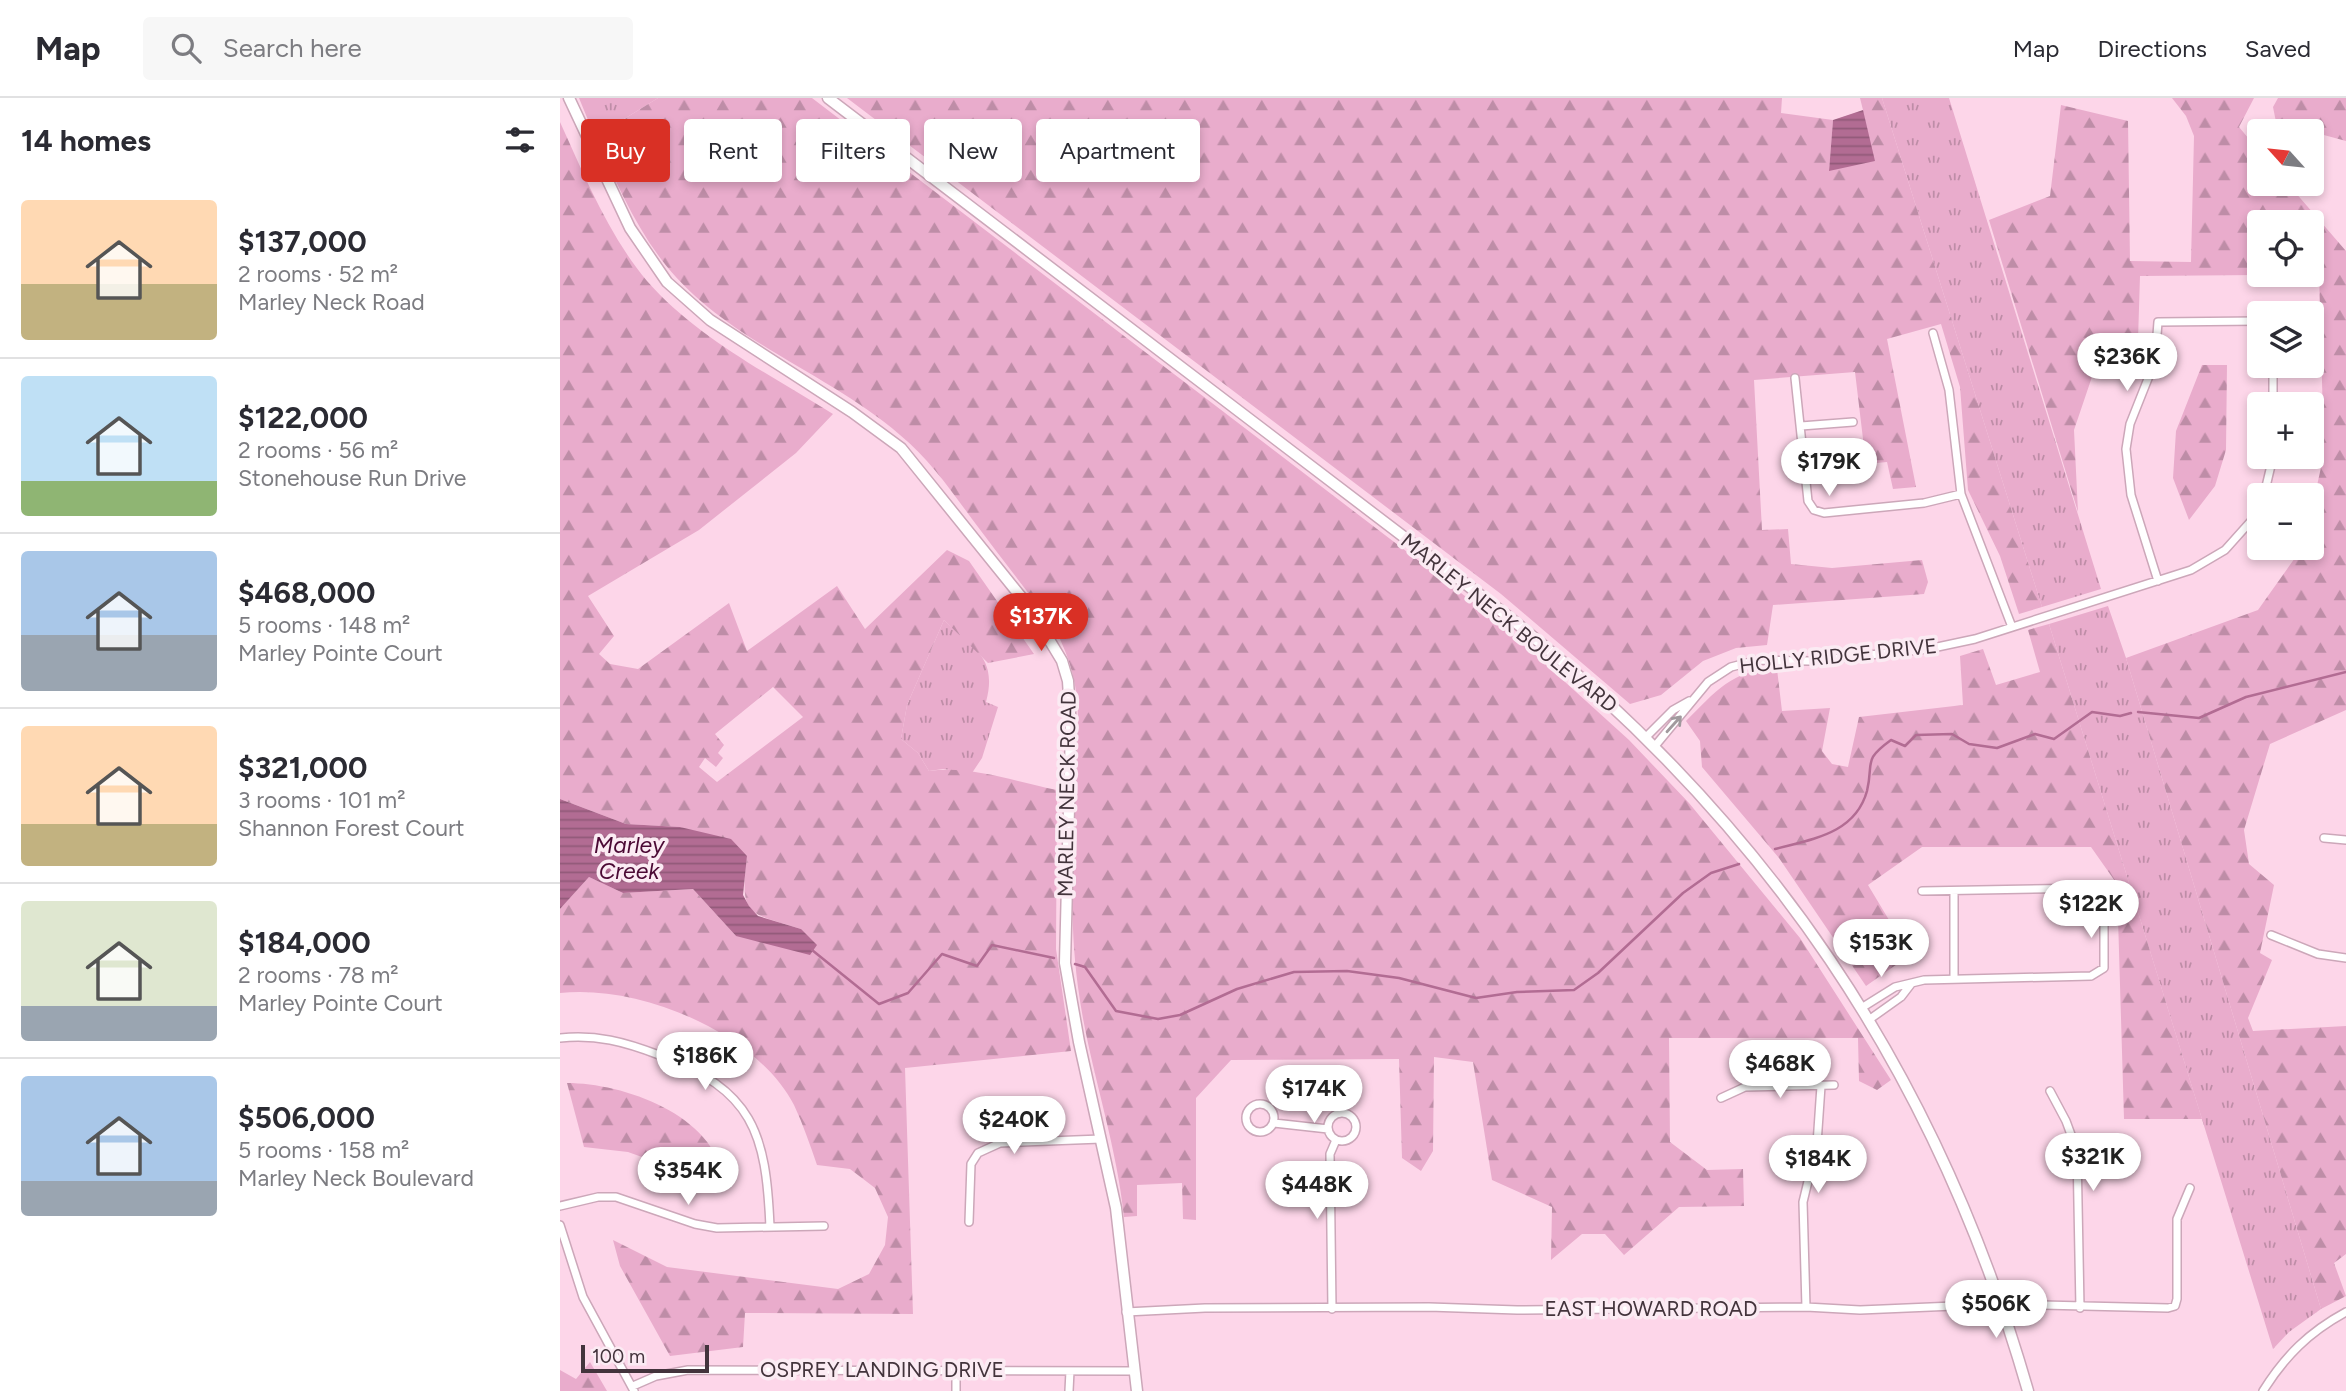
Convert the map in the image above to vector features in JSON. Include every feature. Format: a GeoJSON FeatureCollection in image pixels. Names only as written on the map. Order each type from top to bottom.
{"type":"FeatureCollection","features":[{"type":"Feature","properties":{"kind":"main road","name":"MARLEY NECK ROAD"},"geometry":{"type":"LineString","coordinates":[[569,98],[630,228],[667,282],[710,320],[877,429],[901,448],[1030,608],[1052,642],[1069,681],[1071,729],[1065,963],[1116,1208],[1137,1391]]}},
{"type":"Feature","properties":{"kind":"main road","name":"MARLEY NECK BOULEVARD"},"geometry":{"type":"LineString","coordinates":[[828,98],[1505,614],[1578,674],[1646,737],[1736,833],[1800,914],[1870,1019],[1935,1144],[2001,1304],[2028,1391]]}},
{"type":"Feature","properties":{"kind":"street"},"geometry":{"type":"LineString","coordinates":[[2158,581],[2131,495],[2126,449],[2130,424],[2155,361],[2158,322],[2247,321]]}},
{"type":"Feature","properties":{"kind":"street"},"geometry":{"type":"LineString","coordinates":[[1933,333],[1949,390],[1961,494],[2012,627]]}},
{"type":"Feature","properties":{"kind":"street"},"geometry":{"type":"LineString","coordinates":[[1796,378],[1808,500],[1819,512],[1924,503],[1961,494]]}},
{"type":"Feature","properties":{"kind":"street"},"geometry":{"type":"LineString","coordinates":[[1801,426],[1853,422]]}},
{"type":"Feature","properties":{"kind":"street","name":"HOLLY RIDGE DRIVE"},"geometry":{"type":"LineString","coordinates":[[1646,737],[1673,710],[1690,701],[1719,673],[1745,663],[1810,661],[1928,649],[2012,627],[2191,570],[2225,550],[2247,525]]}},
{"type":"Feature","properties":{"kind":"street","name":"HOLLY RIDGE DRIVE"},"geometry":{"type":"LineString","coordinates":[[1655,746],[1681,717],[1690,701]]}},
{"type":"Feature","properties":{"kind":"street"},"geometry":{"type":"LineString","coordinates":[[2324,838],[2346,840]]}},
{"type":"Feature","properties":{"kind":"street"},"geometry":{"type":"LineString","coordinates":[[1863,1007],[1895,987],[1954,978],[2091,976],[2100,972],[2105,963],[2104,901],[2095,888],[1922,891]]}},
{"type":"Feature","properties":{"kind":"street"},"geometry":{"type":"LineString","coordinates":[[1954,891],[1954,978]]}},
{"type":"Feature","properties":{"kind":"street"},"geometry":{"type":"LineString","coordinates":[[2271,935],[2327,957],[2346,958]]}},
{"type":"Feature","properties":{"kind":"street"},"geometry":{"type":"LineString","coordinates":[[1870,1019],[1901,997],[1912,984]]}},
{"type":"Feature","properties":{"kind":"street"},"geometry":{"type":"LineString","coordinates":[[560,1038],[601,1036],[623,1041],[674,1060],[714,1081],[739,1105],[757,1134],[768,1178],[770,1227]]}},
{"type":"Feature","properties":{"kind":"street"},"geometry":{"type":"LineString","coordinates":[[1721,1098],[1745,1087],[1834,1085]]}},
{"type":"Feature","properties":{"kind":"street"},"geometry":{"type":"LineString","coordinates":[[1806,1307],[1803,1202],[1817,1144],[1821,1086]]}},
{"type":"Feature","properties":{"kind":"street"},"geometry":{"type":"LineString","coordinates":[[2050,1091],[2066,1121],[2077,1151],[2080,1308]]}},
{"type":"Feature","properties":{"kind":"street"},"geometry":{"type":"LineString","coordinates":[[1274,1123],[1271,1109],[1264,1104],[1254,1105],[1247,1111],[1248,1125],[1255,1132],[1264,1132],[1274,1123],[1328,1129]]}},
{"type":"Feature","properties":{"kind":"street"},"geometry":{"type":"LineString","coordinates":[[1345,1113],[1355,1122],[1354,1135],[1349,1140],[1336,1140],[1328,1129],[1329,1123],[1338,1114],[1345,1113]]}},
{"type":"Feature","properties":{"kind":"street"},"geometry":{"type":"LineString","coordinates":[[969,1222],[971,1164],[989,1146],[1000,1143],[1101,1139]]}},
{"type":"Feature","properties":{"kind":"street"},"geometry":{"type":"LineString","coordinates":[[1332,1309],[1330,1154],[1336,1140]]}},
{"type":"Feature","properties":{"kind":"street","name":"EAST HOWARD ROAD"},"geometry":{"type":"LineString","coordinates":[[1126,1312],[1206,1308],[1700,1310],[1806,1307],[1860,1310],[2001,1304],[2080,1308],[2175,1306],[2177,1219],[2190,1188]]}},
{"type":"Feature","properties":{"kind":"street"},"geometry":{"type":"LineString","coordinates":[[560,1206],[598,1197],[616,1197],[695,1224],[718,1228],[824,1226]]}},
{"type":"Feature","properties":{"kind":"street"},"geometry":{"type":"LineString","coordinates":[[560,1226],[583,1297],[634,1388]]}},
{"type":"Feature","properties":{"kind":"street"},"geometry":{"type":"LineString","coordinates":[[2263,1391],[2291,1351],[2306,1337],[2346,1312]]}},
{"type":"Feature","properties":{"kind":"street","name":"OSPREY LANDING DRIVE"},"geometry":{"type":"LineString","coordinates":[[634,1388],[656,1376],[681,1370],[1134,1371]]}},
{"type":"Feature","properties":{"kind":"street"},"geometry":{"type":"LineString","coordinates":[[956,1370],[956,1391]]}},
{"type":"Feature","properties":{"kind":"street"},"geometry":{"type":"LineString","coordinates":[[1069,1391],[1070,1371]]}},
{"type":"Feature","properties":{"kind":"green space"},"geometry":{"type":"Polygon","coordinates":[[[579,98],[658,98],[624,119],[588,119],[579,98]]]}},
{"type":"Feature","properties":{"kind":"green space"},"geometry":{"type":"Polygon","coordinates":[[[658,98],[812,98],[840,119],[796,119],[796,182],[910,182],[910,173],[1499,622],[1629,740],[1689,803],[1800,938],[1891,1080],[1877,1090],[1859,1081],[1858,1038],[1669,1038],[1670,1142],[1707,1170],[1743,1169],[1744,1206],[1679,1207],[1624,1255],[1605,1234],[1582,1234],[1551,1260],[1552,1207],[1492,1180],[1473,1062],[1434,1057],[1433,1151],[1421,1171],[1402,1158],[1399,1059],[1231,1060],[1196,1098],[1196,1220],[1183,1219],[1182,1183],[1137,1185],[1137,1216],[1124,1217],[1115,1159],[1088,1044],[1074,953],[1072,885],[1078,715],[1074,679],[1064,647],[1053,625],[930,464],[911,444],[871,412],[743,333],[713,311],[685,287],[661,259],[616,182],[670,182],[670,119],[624,119],[658,98]]]}},
{"type":"Feature","properties":{"kind":"green space"},"geometry":{"type":"Polygon","coordinates":[[[847,98],[1782,98],[1781,113],[1833,120],[1829,171],[1863,110],[1860,98],[1882,98],[2042,607],[2019,614],[2000,556],[1968,490],[1960,387],[1941,324],[1887,339],[1916,487],[1893,489],[1887,462],[1866,464],[1855,372],[1754,380],[1762,530],[1788,529],[1791,564],[1832,568],[1922,560],[1928,582],[1924,594],[1773,605],[1767,645],[1736,648],[1703,661],[1661,695],[1630,704],[1501,594],[958,182],[1022,182],[1022,119],[924,119],[924,156],[910,146],[910,119],[875,119],[847,98]]]}},
{"type":"Feature","properties":{"kind":"green space"},"geometry":{"type":"Polygon","coordinates":[[[1882,98],[1949,98],[2101,589],[2042,607],[1882,98]]]}},
{"type":"Feature","properties":{"kind":"green space"},"geometry":{"type":"Polygon","coordinates":[[[2172,98],[2254,98],[2239,127],[2247,137],[2247,196],[2298,196],[2311,210],[2247,210],[2247,275],[2140,276],[2138,340],[2128,367],[2096,365],[2074,430],[2078,512],[1989,220],[2050,196],[2061,105],[2128,121],[2130,261],[2191,262],[2194,136],[2186,116],[2172,98]]]}},
{"type":"Feature","properties":{"kind":"green space"},"geometry":{"type":"Polygon","coordinates":[[[2278,98],[2346,98],[2346,141],[2324,135],[2324,119],[2275,119],[2273,107],[2278,98]]]}},
{"type":"Feature","properties":{"kind":"green space"},"geometry":{"type":"Polygon","coordinates":[[[560,122],[581,168],[581,182],[587,182],[621,245],[647,281],[711,338],[833,414],[796,453],[699,530],[588,596],[614,636],[599,654],[610,664],[638,669],[729,603],[747,651],[837,586],[865,629],[947,550],[969,561],[1034,654],[988,663],[944,620],[907,705],[901,739],[918,753],[929,771],[977,772],[1057,790],[1056,949],[1071,1051],[905,1068],[913,1314],[745,1313],[743,1347],[670,1356],[620,1266],[613,1240],[667,1267],[838,1289],[869,1274],[885,1245],[888,1217],[875,1188],[850,1169],[817,1165],[794,1105],[776,1079],[753,1055],[724,1035],[659,1005],[625,996],[591,992],[560,993],[560,909],[589,877],[623,893],[693,889],[736,936],[801,929],[768,919],[751,909],[745,890],[747,856],[680,827],[626,824],[560,799],[560,122]],[[773,687],[715,734],[724,745],[718,753],[723,758],[716,767],[705,758],[699,767],[717,782],[803,717],[773,687]]]}},
{"type":"Feature","properties":{"kind":"green space"},"geometry":{"type":"Polygon","coordinates":[[[2324,226],[2346,251],[2346,710],[2270,744],[2244,830],[2249,864],[2274,885],[2260,953],[2272,960],[2248,1018],[2253,1031],[2346,1026],[2346,1254],[2334,1263],[2346,1296],[2321,1309],[2126,658],[2258,610],[2293,560],[2324,560],[2324,483],[2318,483],[2321,469],[2324,469],[2322,378],[2324,378],[2324,301],[2320,301],[2319,287],[2324,287],[2324,226]]]}},
{"type":"Feature","properties":{"kind":"green space"},"geometry":{"type":"Polygon","coordinates":[[[2202,365],[2227,365],[2226,450],[2215,486],[2189,520],[2173,478],[2176,431],[2202,365]]]}},
{"type":"Feature","properties":{"kind":"green space"},"geometry":{"type":"Polygon","coordinates":[[[2108,606],[2126,658],[2321,1309],[2289,1332],[2273,1349],[2049,624],[2108,606]]]}},
{"type":"Feature","properties":{"kind":"green space"},"geometry":{"type":"Polygon","coordinates":[[[944,620],[973,646],[986,664],[989,687],[986,702],[998,707],[982,758],[972,773],[943,769],[929,771],[918,753],[901,739],[907,705],[944,620]]]}},
{"type":"Feature","properties":{"kind":"green space"},"geometry":{"type":"Polygon","coordinates":[[[2049,624],[2202,1119],[2124,1119],[2117,884],[2091,847],[1922,847],[1868,885],[1910,955],[1866,986],[1779,858],[1702,767],[1700,741],[1686,721],[1716,692],[1737,677],[1777,669],[1782,711],[1830,708],[1822,751],[1832,764],[1848,767],[1859,717],[1963,705],[1960,656],[1983,649],[1996,685],[2040,672],[2028,630],[2049,624]]]}},
{"type":"Feature","properties":{"kind":"green space"},"geometry":{"type":"Polygon","coordinates":[[[567,1083],[614,1089],[663,1107],[704,1137],[717,1157],[723,1180],[706,1180],[628,1152],[584,1147],[567,1083]]]}},
{"type":"Feature","properties":{"kind":"green space"},"geometry":{"type":"Polygon","coordinates":[[[590,1362],[607,1391],[560,1391],[560,1370],[576,1379],[590,1362]]]}},
{"type":"Feature","properties":{"kind":"water"},"geometry":{"type":"Polygon","coordinates":[[[1863,110],[1875,161],[1829,171],[1833,120],[1863,110]]]}},
{"type":"Feature","properties":{"kind":"water","name":"Marley Creek"},"geometry":{"type":"Polygon","coordinates":[[[560,799],[626,824],[680,827],[731,839],[747,856],[743,895],[749,906],[758,916],[801,929],[817,945],[810,955],[736,936],[693,889],[623,893],[589,877],[560,909],[560,799]]]}},
{"type":"Feature","properties":{"kind":"waterway"},"geometry":{"type":"LineString","coordinates":[[2138,712],[2199,718],[2246,697],[2346,672]]}},
{"type":"Feature","properties":{"kind":"waterway"},"geometry":{"type":"LineString","coordinates":[[1775,849],[1817,838],[1842,826],[1853,817],[1867,791],[1871,762],[1876,753],[1891,740],[1905,746],[1916,735],[1952,734],[1969,744],[1997,748],[2035,734],[2054,739],[2092,712],[2120,716],[2131,713]]}},
{"type":"Feature","properties":{"kind":"waterway"},"geometry":{"type":"LineString","coordinates":[[1075,964],[1085,967],[1116,1011],[1158,1019],[1180,1015],[1237,989],[1294,972],[1347,971],[1399,978],[1476,998],[1517,992],[1574,990],[1598,973],[1683,893],[1711,873],[1739,864]]}},
{"type":"Feature","properties":{"kind":"waterway"},"geometry":{"type":"LineString","coordinates":[[812,950],[879,1004],[908,993],[942,954],[977,966],[992,945],[1054,958]]}}]}
